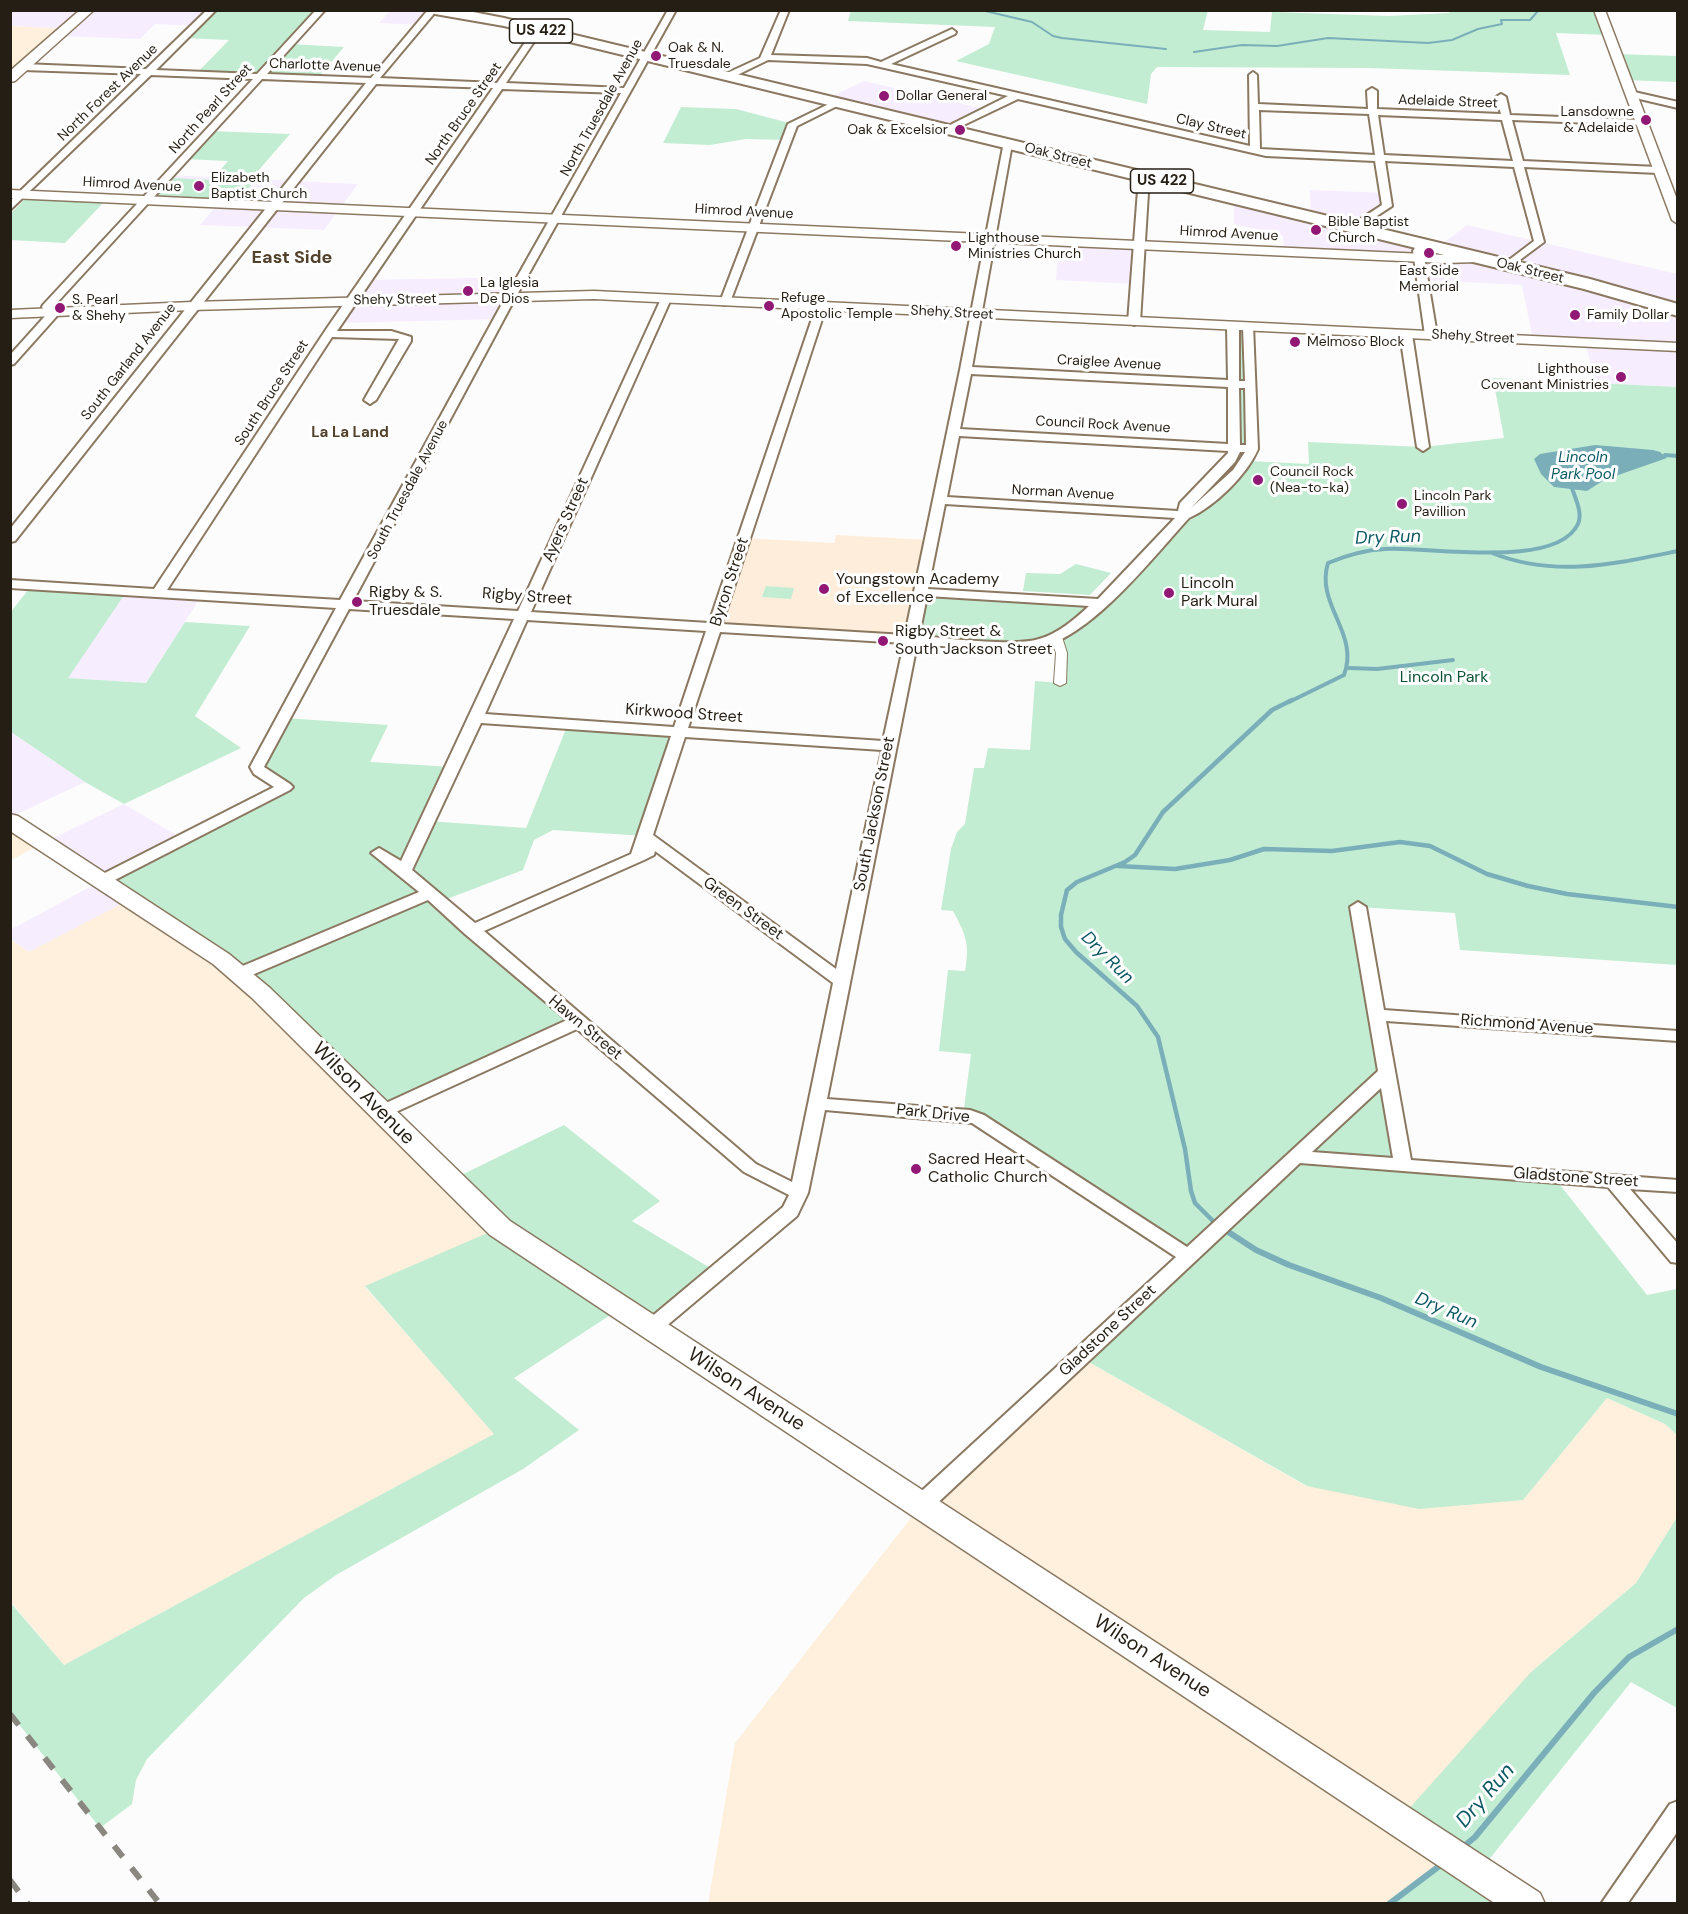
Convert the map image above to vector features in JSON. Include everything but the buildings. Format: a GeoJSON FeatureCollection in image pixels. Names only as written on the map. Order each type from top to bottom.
{"type":"FeatureCollection","features":[{"type":"Feature","properties":{"kind":"highway","name":"Oak Street"},"geometry":{"type":"LineString","coordinates":[[434,10],[538,30],[949,129],[1354,228],[1421,251],[1509,265],[1677,310]]}},
{"type":"Feature","properties":{"kind":"main road"},"geometry":{"type":"LineString","coordinates":[[10,78],[88,10]]}},
{"type":"Feature","properties":{"kind":"main road","name":"Wilson Avenue"},"geometry":{"type":"LineString","coordinates":[[10,821],[221,959],[261,993],[500,1228],[1527,1904]]}},
{"type":"Feature","properties":{"kind":"street","name":"North Forest Avenue"},"geometry":{"type":"LineString","coordinates":[[10,207],[17,194],[149,72],[212,10]]}},
{"type":"Feature","properties":{"kind":"street","name":"North Pearl Street"},"geometry":{"type":"LineString","coordinates":[[50,312],[47,307],[321,10]]}},
{"type":"Feature","properties":{"kind":"street","name":"South Garland Avenue"},"geometry":{"type":"LineString","coordinates":[[10,538],[192,306],[373,81],[434,10]]}},
{"type":"Feature","properties":{"kind":"street","name":"North Truesdale Avenue"},"geometry":{"type":"LineString","coordinates":[[555,219],[672,10]]}},
{"type":"Feature","properties":{"kind":"street"},"geometry":{"type":"LineString","coordinates":[[728,76],[762,61],[785,10]]}},
{"type":"Feature","properties":{"kind":"street"},"geometry":{"type":"LineString","coordinates":[[1599,10],[1677,220]]}},
{"type":"Feature","properties":{"kind":"street","name":"North Bruce Street"},"geometry":{"type":"LineString","coordinates":[[412,212],[538,30]]}},
{"type":"Feature","properties":{"kind":"street"},"geometry":{"type":"LineString","coordinates":[[881,64],[952,32]]}},
{"type":"Feature","properties":{"kind":"street","name":"Clay Street"},"geometry":{"type":"LineString","coordinates":[[765,57],[864,61],[881,64],[1272,154],[1658,170]]}},
{"type":"Feature","properties":{"kind":"street","name":"Charlotte Avenue"},"geometry":{"type":"LineString","coordinates":[[23,67],[627,91]]}},
{"type":"Feature","properties":{"kind":"street"},"geometry":{"type":"LineString","coordinates":[[1253,75],[1255,151]]}},
{"type":"Feature","properties":{"kind":"street"},"geometry":{"type":"LineString","coordinates":[[1354,228],[1387,206],[1372,91]]}},
{"type":"Feature","properties":{"kind":"street"},"geometry":{"type":"LineString","coordinates":[[1630,94],[1677,105]]}},
{"type":"Feature","properties":{"kind":"street"},"geometry":{"type":"LineString","coordinates":[[949,129],[1016,96]]}},
{"type":"Feature","properties":{"kind":"street"},"geometry":{"type":"LineString","coordinates":[[1501,97],[1539,242],[1509,265]]}},
{"type":"Feature","properties":{"kind":"street"},"geometry":{"type":"LineString","coordinates":[[725,302],[793,123],[838,103]]}},
{"type":"Feature","properties":{"kind":"street","name":"Adelaide Street"},"geometry":{"type":"LineString","coordinates":[[1255,107],[1641,123]]}},
{"type":"Feature","properties":{"kind":"street","name":"South Jackson Street"},"geometry":{"type":"LineString","coordinates":[[651,1328],[790,1211],[799,1193],[966,370],[1007,144]]}},
{"type":"Feature","properties":{"kind":"street"},"geometry":{"type":"LineString","coordinates":[[1134,322],[1144,177]]}},
{"type":"Feature","properties":{"kind":"street","name":"Himrod Avenue"},"geometry":{"type":"LineString","coordinates":[[17,194],[1138,245],[1421,251]]}},
{"type":"Feature","properties":{"kind":"street","name":"South Bruce Street"},"geometry":{"type":"LineString","coordinates":[[158,593],[412,212]]}},
{"type":"Feature","properties":{"kind":"street","name":"South Truesdale Avenue"},"geometry":{"type":"LineString","coordinates":[[101,881],[285,787],[259,771],[257,767],[347,604],[510,297],[555,219]]}},
{"type":"Feature","properties":{"kind":"street"},"geometry":{"type":"LineString","coordinates":[[1421,251],[1431,336]]}},
{"type":"Feature","properties":{"kind":"street","name":"Shehy Street"},"geometry":{"type":"LineString","coordinates":[[10,314],[192,306],[594,295],[1677,347]]}},
{"type":"Feature","properties":{"kind":"street","name":"Ayers Street"},"geometry":{"type":"LineString","coordinates":[[404,871],[666,299]]}},
{"type":"Feature","properties":{"kind":"street","name":"Byron Street"},"geometry":{"type":"LineString","coordinates":[[638,857],[821,306]]}},
{"type":"Feature","properties":{"kind":"street"},"geometry":{"type":"LineString","coordinates":[[10,362],[48,321],[52,315],[50,312]]}},
{"type":"Feature","properties":{"kind":"street"},"geometry":{"type":"LineString","coordinates":[[1185,514],[1184,506],[1232,459],[1235,448],[1233,326]]}},
{"type":"Feature","properties":{"kind":"street"},"geometry":{"type":"LineString","coordinates":[[1060,683],[1062,654],[1061,645],[1056,637],[1100,603],[1185,514],[1198,509],[1247,461],[1252,449],[1249,327]]}},
{"type":"Feature","properties":{"kind":"street"},"geometry":{"type":"LineString","coordinates":[[330,334],[391,334],[405,337],[405,341],[370,400]]}},
{"type":"Feature","properties":{"kind":"street"},"geometry":{"type":"LineString","coordinates":[[1406,334],[1423,447]]}},
{"type":"Feature","properties":{"kind":"street","name":"Craiglee Avenue"},"geometry":{"type":"LineString","coordinates":[[966,370],[1250,385]]}},
{"type":"Feature","properties":{"kind":"street","name":"Council Rock Avenue"},"geometry":{"type":"LineString","coordinates":[[953,432],[1252,449]]}},
{"type":"Feature","properties":{"kind":"street","name":"Norman Avenue"},"geometry":{"type":"LineString","coordinates":[[939,500],[1185,514]]}},
{"type":"Feature","properties":{"kind":"street","name":"Rigby Street"},"geometry":{"type":"LineString","coordinates":[[10,584],[1016,646],[1041,644],[1056,637]]}},
{"type":"Feature","properties":{"kind":"street"},"geometry":{"type":"LineString","coordinates":[[920,592],[1100,603]]}},
{"type":"Feature","properties":{"kind":"street","name":"Kirkwood Street"},"geometry":{"type":"LineString","coordinates":[[476,718],[889,746]]}},
{"type":"Feature","properties":{"kind":"street","name":"Green Street"},"geometry":{"type":"LineString","coordinates":[[645,836],[841,981]]}},
{"type":"Feature","properties":{"kind":"street"},"geometry":{"type":"LineString","coordinates":[[471,930],[660,847]]}},
{"type":"Feature","properties":{"kind":"street","name":"Hawn Street"},"geometry":{"type":"LineString","coordinates":[[379,853],[404,871],[428,894],[750,1168],[799,1193]]}},
{"type":"Feature","properties":{"kind":"street"},"geometry":{"type":"LineString","coordinates":[[238,974],[428,894]]}},
{"type":"Feature","properties":{"kind":"street"},"geometry":{"type":"LineString","coordinates":[[1358,907],[1403,1165]]}},
{"type":"Feature","properties":{"kind":"street","name":"Richmond Avenue"},"geometry":{"type":"LineString","coordinates":[[1377,1015],[1677,1036]]}},
{"type":"Feature","properties":{"kind":"street"},"geometry":{"type":"LineString","coordinates":[[381,1112],[578,1022]]}},
{"type":"Feature","properties":{"kind":"street","name":"Gladstone Street"},"geometry":{"type":"LineString","coordinates":[[921,1505],[1387,1072]]}},
{"type":"Feature","properties":{"kind":"street","name":"Park Drive"},"geometry":{"type":"LineString","coordinates":[[817,1104],[970,1116],[1188,1256]]}},
{"type":"Feature","properties":{"kind":"street","name":"Gladstone Street"},"geometry":{"type":"LineString","coordinates":[[1296,1157],[1677,1186]]}},
{"type":"Feature","properties":{"kind":"street"},"geometry":{"type":"LineString","coordinates":[[1613,1181],[1677,1257]]}},
{"type":"Feature","properties":{"kind":"street"},"geometry":{"type":"LineString","coordinates":[[1613,1904],[1677,1811]]}},
{"type":"Feature","properties":{"kind":"shaded area"},"geometry":{"type":"Polygon","coordinates":[[[10,11],[212,11],[196,26],[155,24],[140,39],[59,36],[66,29],[11,26],[10,11]]]}},
{"type":"Feature","properties":{"kind":"shaded area"},"geometry":{"type":"Polygon","coordinates":[[[390,11],[433,11],[420,25],[379,23],[390,11]]]}},
{"type":"Feature","properties":{"kind":"shaded area"},"geometry":{"type":"Polygon","coordinates":[[[11,26],[67,29],[11,78],[11,26]]]}},
{"type":"Feature","properties":{"kind":"shaded area"},"geometry":{"type":"Polygon","coordinates":[[[864,81],[988,110],[949,129],[824,100],[864,81]]]}},
{"type":"Feature","properties":{"kind":"shaded area"},"geometry":{"type":"Polygon","coordinates":[[[169,175],[358,184],[324,230],[200,225],[218,204],[146,200],[169,175]]]}},
{"type":"Feature","properties":{"kind":"shaded area"},"geometry":{"type":"Polygon","coordinates":[[[1310,190],[1386,193],[1388,204],[1355,227],[1437,248],[1467,225],[1677,274],[1677,387],[1596,383],[1585,343],[1533,340],[1522,285],[1422,280],[1419,258],[1284,252],[1283,236],[1234,224],[1234,199],[1311,217],[1310,190]]]}},
{"type":"Feature","properties":{"kind":"shaded area"},"geometry":{"type":"Polygon","coordinates":[[[1059,241],[1138,245],[1136,284],[1056,280],[1059,241]]]}},
{"type":"Feature","properties":{"kind":"shaded area"},"geometry":{"type":"Polygon","coordinates":[[[522,277],[499,319],[337,323],[365,280],[522,277]]]}},
{"type":"Feature","properties":{"kind":"shaded area","name":"Youngstown Academy of Excellence"},"geometry":{"type":"Polygon","coordinates":[[[836,535],[931,540],[910,639],[715,627],[744,538],[834,543],[836,535]]]}},
{"type":"Feature","properties":{"kind":"shaded area"},"geometry":{"type":"Polygon","coordinates":[[[127,591],[202,595],[146,683],[67,678],[127,591]]]}},
{"type":"Feature","properties":{"kind":"shaded area"},"geometry":{"type":"Polygon","coordinates":[[[11,732],[85,782],[11,817],[11,732]]]}},
{"type":"Feature","properties":{"kind":"shaded area"},"geometry":{"type":"Polygon","coordinates":[[[124,804],[183,839],[129,900],[29,952],[11,939],[10,930],[101,881],[43,843],[124,804]]]}},
{"type":"Feature","properties":{"kind":"shaded area"},"geometry":{"type":"Polygon","coordinates":[[[11,821],[43,843],[11,860],[11,821]]]}},
{"type":"Feature","properties":{"kind":"shaded area"},"geometry":{"type":"Polygon","coordinates":[[[129,900],[221,959],[500,1228],[365,1287],[495,1434],[64,1665],[11,1602],[10,939],[29,952],[129,900]]]}},
{"type":"Feature","properties":{"kind":"shaded area"},"geometry":{"type":"Polygon","coordinates":[[[1080,1357],[1306,1486],[1523,1500],[1607,1398],[1665,1424],[1677,1435],[1677,1517],[1636,1583],[1531,1672],[1452,1856],[1389,1903],[708,1904],[735,1743],[921,1505],[1080,1357]]]}},
{"type":"Feature","properties":{"kind":"green space"},"geometry":{"type":"Polygon","coordinates":[[[851,10],[1208,10],[1203,30],[1270,32],[1272,12],[1388,16],[1449,13],[1449,10],[1599,10],[1608,35],[1556,33],[1570,75],[1369,68],[1157,67],[1151,74],[1147,104],[956,61],[989,44],[995,27],[848,21],[851,10]]]}},
{"type":"Feature","properties":{"kind":"green space"},"geometry":{"type":"Polygon","coordinates":[[[212,11],[321,11],[290,44],[344,47],[317,79],[196,74],[229,40],[184,38],[212,11]]]}},
{"type":"Feature","properties":{"kind":"green space"},"geometry":{"type":"Polygon","coordinates":[[[1615,54],[1677,56],[1677,82],[1625,80],[1615,54]]]}},
{"type":"Feature","properties":{"kind":"green space"},"geometry":{"type":"Polygon","coordinates":[[[681,107],[736,109],[793,124],[786,140],[746,139],[710,145],[663,143],[681,107]]]}},
{"type":"Feature","properties":{"kind":"green space"},"geometry":{"type":"Polygon","coordinates":[[[210,131],[290,134],[251,179],[214,177],[228,161],[184,159],[210,131]]]}},
{"type":"Feature","properties":{"kind":"green space"},"geometry":{"type":"Polygon","coordinates":[[[172,178],[254,182],[238,201],[155,197],[172,178]]]}},
{"type":"Feature","properties":{"kind":"green space"},"geometry":{"type":"Polygon","coordinates":[[[26,198],[105,201],[65,243],[11,240],[11,213],[26,198]]]}},
{"type":"Feature","properties":{"kind":"green space","name":"Lincoln Park"},"geometry":{"type":"Polygon","coordinates":[[[1233,326],[1249,327],[1248,461],[1309,464],[1308,442],[1423,447],[1504,438],[1493,378],[1677,387],[1677,965],[1460,950],[1455,913],[1358,907],[1403,1165],[1553,1176],[1647,1295],[1677,1289],[1677,1435],[1665,1424],[1607,1398],[1523,1500],[1419,1509],[1307,1486],[1080,1357],[1188,1257],[963,1116],[971,1054],[939,1051],[948,970],[965,971],[967,954],[964,933],[953,911],[941,910],[951,849],[957,832],[965,824],[974,768],[984,768],[988,748],[1030,750],[1035,681],[1060,683],[1056,637],[1041,644],[910,639],[920,592],[1100,603],[1231,459],[1233,326]]]}},
{"type":"Feature","properties":{"kind":"green space"},"geometry":{"type":"Polygon","coordinates":[[[1076,564],[1111,573],[1090,595],[1023,591],[1026,573],[1060,574],[1076,564]]]}},
{"type":"Feature","properties":{"kind":"green space"},"geometry":{"type":"Polygon","coordinates":[[[32,585],[127,591],[68,678],[146,683],[185,622],[250,626],[195,716],[241,748],[124,804],[85,782],[11,732],[10,613],[32,585]]]}},
{"type":"Feature","properties":{"kind":"green space"},"geometry":{"type":"Polygon","coordinates":[[[766,586],[794,588],[791,599],[762,597],[766,586]]]}},
{"type":"Feature","properties":{"kind":"green space"},"geometry":{"type":"Polygon","coordinates":[[[284,718],[388,725],[370,762],[453,767],[428,821],[526,828],[568,724],[680,732],[645,836],[553,830],[534,840],[523,870],[439,902],[578,1022],[381,1112],[261,993],[101,881],[284,787],[259,771],[284,718]]]}},
{"type":"Feature","properties":{"kind":"green space"},"geometry":{"type":"Polygon","coordinates":[[[564,1125],[660,1201],[632,1221],[717,1272],[651,1328],[621,1308],[514,1378],[579,1430],[523,1469],[336,1575],[304,1598],[147,1759],[136,1780],[132,1804],[100,1828],[11,1714],[10,1602],[64,1665],[494,1434],[365,1286],[499,1228],[451,1180],[564,1125]]]}},
{"type":"Feature","properties":{"kind":"green space"},"geometry":{"type":"Polygon","coordinates":[[[1677,1517],[1677,1708],[1631,1682],[1479,1872],[1527,1903],[1389,1904],[1452,1856],[1399,1820],[1531,1672],[1636,1583],[1677,1517]]]}},
{"type":"Feature","properties":{"kind":"water","name":"Lincoln Park Pool"},"geometry":{"type":"Polygon","coordinates":[[[1595,445],[1653,450],[1667,458],[1604,480],[1587,491],[1554,487],[1541,474],[1534,459],[1540,454],[1595,445]]]}},
{"type":"Feature","properties":{"kind":"waterway"},"geometry":{"type":"LineString","coordinates":[[981,10],[1032,22],[1053,36],[1062,38],[1166,49]]}},
{"type":"Feature","properties":{"kind":"waterway"},"geometry":{"type":"LineString","coordinates":[[1194,52],[1242,45],[1277,46],[1328,38],[1428,43],[1452,40],[1478,29],[1502,24],[1501,20],[1530,20],[1539,10]]}},
{"type":"Feature","properties":{"kind":"waterway","name":"Dry Run"},"geometry":{"type":"LineString","coordinates":[[1665,455],[1678,456]]}},
{"type":"Feature","properties":{"kind":"waterway","name":"Dry Run"},"geometry":{"type":"LineString","coordinates":[[1289,702],[1344,675],[1347,660],[1346,646],[1343,632],[1327,592],[1328,563],[1356,553],[1377,550],[1490,553],[1545,547],[1565,538],[1578,524],[1579,510],[1572,488]]}},
{"type":"Feature","properties":{"kind":"waterway"},"geometry":{"type":"LineString","coordinates":[[1492,553],[1515,561],[1562,567],[1608,564],[1678,551]]}},
{"type":"Feature","properties":{"kind":"waterway"},"geometry":{"type":"LineString","coordinates":[[1349,668],[1377,669],[1453,660]]}},
{"type":"Feature","properties":{"kind":"waterway","name":"Dry Run"},"geometry":{"type":"LineString","coordinates":[[1216,1224],[1195,1203],[1191,1191],[1185,1149],[1158,1037],[1137,1006],[1076,952],[1065,939],[1061,927],[1061,915],[1067,890],[1077,882],[1125,862],[1135,855],[1163,812],[1272,710],[1292,700]]}},
{"type":"Feature","properties":{"kind":"waterway"},"geometry":{"type":"LineString","coordinates":[[1118,866],[1175,869],[1230,860],[1264,849],[1332,851],[1400,842],[1430,846],[1487,874],[1528,886],[1567,894],[1678,907]]}},
{"type":"Feature","properties":{"kind":"waterway","name":"Dry Run"},"geometry":{"type":"LineString","coordinates":[[1216,1224],[1256,1250],[1289,1265],[1381,1298],[1541,1367],[1678,1414]]}},
{"type":"Feature","properties":{"kind":"waterway","name":"Dry Run"},"geometry":{"type":"LineString","coordinates":[[1463,1847],[1475,1837],[1594,1693],[1629,1657],[1678,1629]]}},
{"type":"Feature","properties":{"kind":"waterway","name":"Dry Run"},"geometry":{"type":"LineString","coordinates":[[1389,1904],[1442,1864]]}},
{"type":"Feature","properties":{"kind":"railway"},"geometry":{"type":"LineString","coordinates":[[10,1714],[160,1904]]}},
{"type":"Feature","properties":{"kind":"railway"},"geometry":{"type":"LineString","coordinates":[[10,1880],[28,1904]]}},
{"type":"Feature","properties":{"kind":"place","name":"Oak & N. Truesdale"},"geometry":{"type":"Point","coordinates":[656,56]}},
{"type":"Feature","properties":{"kind":"place","name":"Dollar General"},"geometry":{"type":"Point","coordinates":[884,96]}},
{"type":"Feature","properties":{"kind":"place","name":"Lansdowne & Adelaide"},"geometry":{"type":"Point","coordinates":[1646,120]}},
{"type":"Feature","properties":{"kind":"place","name":"Oak & Excelsior"},"geometry":{"type":"Point","coordinates":[960,130]}},
{"type":"Feature","properties":{"kind":"place","name":"Elizabeth Baptist Church"},"geometry":{"type":"Point","coordinates":[199,186]}},
{"type":"Feature","properties":{"kind":"place","name":"Bible Baptist Church"},"geometry":{"type":"Point","coordinates":[1316,230]}},
{"type":"Feature","properties":{"kind":"place","name":"Lighthouse Ministries Church"},"geometry":{"type":"Point","coordinates":[956,246]}},
{"type":"Feature","properties":{"kind":"place","name":"East Side Memorial"},"geometry":{"type":"Point","coordinates":[1429,253]}},
{"type":"Feature","properties":{"kind":"place","name":"La Iglesia De Dios"},"geometry":{"type":"Point","coordinates":[468,291]}},
{"type":"Feature","properties":{"kind":"place","name":"Refuge Apostolic Temple"},"geometry":{"type":"Point","coordinates":[769,306]}},
{"type":"Feature","properties":{"kind":"place","name":"S. Pearl & Shehy"},"geometry":{"type":"Point","coordinates":[60,308]}},
{"type":"Feature","properties":{"kind":"place","name":"Family Dollar"},"geometry":{"type":"Point","coordinates":[1575,315]}},
{"type":"Feature","properties":{"kind":"place","name":"Melmoso Block"},"geometry":{"type":"Point","coordinates":[1295,342]}},
{"type":"Feature","properties":{"kind":"place","name":"Lighthouse Covenant Ministries"},"geometry":{"type":"Point","coordinates":[1621,377]}},
{"type":"Feature","properties":{"kind":"place","name":"Council Rock (Nea-to-ka)"},"geometry":{"type":"Point","coordinates":[1258,480]}},
{"type":"Feature","properties":{"kind":"place","name":"Lincoln Park Pavillion"},"geometry":{"type":"Point","coordinates":[1402,504]}},
{"type":"Feature","properties":{"kind":"place","name":"Youngstown Academy of Excellence"},"geometry":{"type":"Point","coordinates":[824,589]}},
{"type":"Feature","properties":{"kind":"place","name":"Lincoln Park Mural"},"geometry":{"type":"Point","coordinates":[1169,593]}},
{"type":"Feature","properties":{"kind":"place","name":"Rigby & S. Truesdale"},"geometry":{"type":"Point","coordinates":[357,602]}},
{"type":"Feature","properties":{"kind":"place","name":"Rigby Street & South Jackson Street"},"geometry":{"type":"Point","coordinates":[883,641]}},
{"type":"Feature","properties":{"kind":"place","name":"Sacred Heart Catholic Church"},"geometry":{"type":"Point","coordinates":[916,1169]}},
{"type":"Feature","properties":{"kind":"district","name":"East Side"},"geometry":{"type":"Point","coordinates":[292,258]}},
{"type":"Feature","properties":{"kind":"district","name":"La La Land"},"geometry":{"type":"Point","coordinates":[350,433]}}]}
